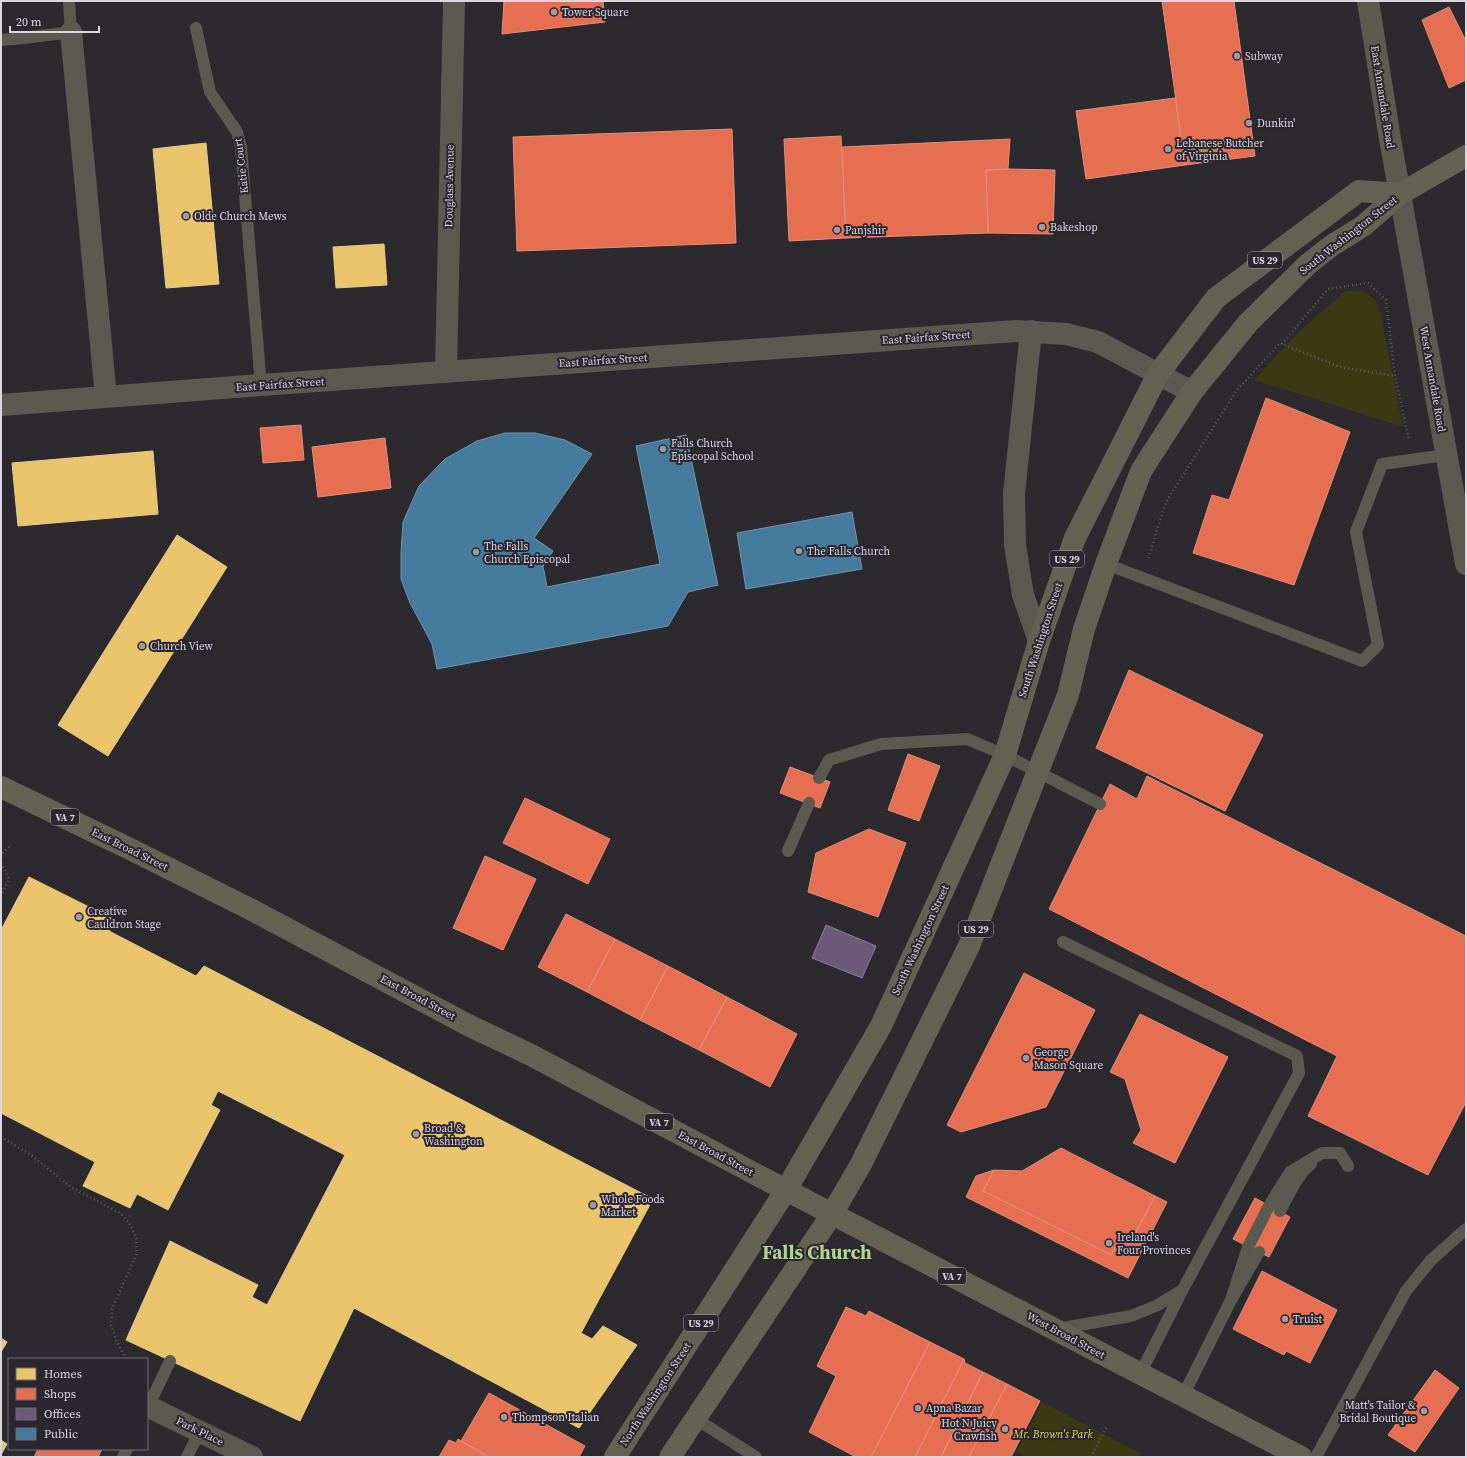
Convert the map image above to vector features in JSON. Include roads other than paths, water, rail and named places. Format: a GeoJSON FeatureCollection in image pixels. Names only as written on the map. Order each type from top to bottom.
{"type":"FeatureCollection","features":[{"type":"Feature","properties":{"kind":"main road","name":"East Annandale Road"},"geometry":{"type":"LineString","coordinates":[[1368,1],[1400,194]]}},
{"type":"Feature","properties":{"kind":"main road","name":"South Washington Street"},"geometry":{"type":"LineString","coordinates":[[832,1214],[861,1164],[969,946],[1068,695],[1084,629],[1106,564],[1141,471],[1192,392],[1248,323],[1307,265],[1330,246],[1363,226],[1400,194],[1466,156]]}},
{"type":"Feature","properties":{"kind":"main road","name":"South Washington Street"},"geometry":{"type":"LineString","coordinates":[[786,1190],[881,1026],[1005,755],[1038,641],[1074,538],[1158,374],[1216,298],[1249,272],[1358,191],[1400,194]]}},
{"type":"Feature","properties":{"kind":"main road","name":"East Broad Street"},"geometry":{"type":"LineString","coordinates":[[1,787],[250,909],[468,1025],[531,1054],[832,1214]]}},
{"type":"Feature","properties":{"kind":"main road","name":"North Washington Street"},"geometry":{"type":"LineString","coordinates":[[615,1457],[786,1190]]}},
{"type":"Feature","properties":{"kind":"main road","name":"West Broad Street"},"geometry":{"type":"LineString","coordinates":[[832,1214],[1300,1457]]}},
{"type":"Feature","properties":{"kind":"main road","name":"US 29"},"geometry":{"type":"LineString","coordinates":[[670,1457],[832,1214]]}},
{"type":"Feature","properties":{"kind":"street","name":"Douglass Avenue"},"geometry":{"type":"LineString","coordinates":[[446,372],[454,1]]}},
{"type":"Feature","properties":{"kind":"street"},"geometry":{"type":"LineString","coordinates":[[71,32],[106,397]]}},
{"type":"Feature","properties":{"kind":"street","name":"West Annandale Road"},"geometry":{"type":"LineString","coordinates":[[1400,194],[1466,564]]}},
{"type":"Feature","properties":{"kind":"street","name":"East Fairfax Street"},"geometry":{"type":"LineString","coordinates":[[1,405],[1016,331],[1066,334],[1098,342],[1192,392]]}},
{"type":"Feature","properties":{"kind":"street"},"geometry":{"type":"LineString","coordinates":[[1031,331],[1014,494],[1015,545],[1023,596],[1038,641]]}},
{"type":"Feature","properties":{"kind":"street","name":"Park Place"},"geometry":{"type":"LineString","coordinates":[[148,1407],[252,1457]]}},
{"type":"Feature","properties":{"kind":"lane"},"geometry":{"type":"LineString","coordinates":[[1,40],[71,32],[69,1]]}},
{"type":"Feature","properties":{"kind":"lane","name":"Katie Court"},"geometry":{"type":"LineString","coordinates":[[196,28],[210,92],[237,132],[241,147],[260,385]]}},
{"type":"Feature","properties":{"kind":"lane"},"geometry":{"type":"LineString","coordinates":[[1106,564],[1362,661],[1378,645],[1356,532],[1382,464],[1446,455]]}},
{"type":"Feature","properties":{"kind":"lane"},"geometry":{"type":"LineString","coordinates":[[820,778],[828,760],[881,744],[967,739],[1005,755],[1100,804]]}},
{"type":"Feature","properties":{"kind":"lane"},"geometry":{"type":"LineString","coordinates":[[788,851],[809,803]]}},
{"type":"Feature","properties":{"kind":"lane"},"geometry":{"type":"LineString","coordinates":[[1063,942],[1297,1056],[1299,1073],[1182,1291],[1140,1374]]}},
{"type":"Feature","properties":{"kind":"lane"},"geometry":{"type":"LineString","coordinates":[[1231,1300],[1248,1246],[1269,1206],[1290,1172],[1322,1153],[1340,1152],[1348,1166],[1333,1160],[1325,1160],[1311,1164],[1305,1169],[1280,1212]]}},
{"type":"Feature","properties":{"kind":"lane"},"geometry":{"type":"LineString","coordinates":[[1316,1457],[1406,1291],[1432,1260],[1466,1229]]}},
{"type":"Feature","properties":{"kind":"lane"},"geometry":{"type":"LineString","coordinates":[[1183,1396],[1231,1300],[1259,1252]]}},
{"type":"Feature","properties":{"kind":"lane"},"geometry":{"type":"LineString","coordinates":[[1055,1329],[1131,1316],[1156,1306],[1182,1291]]}},
{"type":"Feature","properties":{"kind":"lane"},"geometry":{"type":"LineString","coordinates":[[148,1405],[170,1361]]}},
{"type":"Feature","properties":{"kind":"lane"},"geometry":{"type":"LineString","coordinates":[[696,1419],[756,1457]]}},
{"type":"Feature","properties":{"kind":"lane"},"geometry":{"type":"LineString","coordinates":[[187,1457],[200,1431]]}},
{"type":"Feature","properties":{"kind":"place","name":"Tower Square"},"geometry":{"type":"Point","coordinates":[554,12]}},
{"type":"Feature","properties":{"kind":"place","name":"Subway"},"geometry":{"type":"Point","coordinates":[1237,56]}},
{"type":"Feature","properties":{"kind":"place","name":"Dunkin'"},"geometry":{"type":"Point","coordinates":[1249,123]}},
{"type":"Feature","properties":{"kind":"place","name":"Lebanese Butcher of Virginia"},"geometry":{"type":"Point","coordinates":[1168,149]}},
{"type":"Feature","properties":{"kind":"place","name":"Olde Church Mews"},"geometry":{"type":"Point","coordinates":[186,216]}},
{"type":"Feature","properties":{"kind":"place","name":"Bakeshop"},"geometry":{"type":"Point","coordinates":[1042,227]}},
{"type":"Feature","properties":{"kind":"place","name":"Panjshir"},"geometry":{"type":"Point","coordinates":[837,230]}},
{"type":"Feature","properties":{"kind":"place","name":"Falls Church Episcopal School"},"geometry":{"type":"Point","coordinates":[663,449]}},
{"type":"Feature","properties":{"kind":"place","name":"The Falls Church"},"geometry":{"type":"Point","coordinates":[799,551]}},
{"type":"Feature","properties":{"kind":"place","name":"The Falls Church Episcopal"},"geometry":{"type":"Point","coordinates":[476,552]}},
{"type":"Feature","properties":{"kind":"place","name":"Church View"},"geometry":{"type":"Point","coordinates":[142,646]}},
{"type":"Feature","properties":{"kind":"place","name":"Creative Cauldron Stage"},"geometry":{"type":"Point","coordinates":[79,917]}},
{"type":"Feature","properties":{"kind":"place","name":"George Mason Square"},"geometry":{"type":"Point","coordinates":[1026,1058]}},
{"type":"Feature","properties":{"kind":"place","name":"Broad & Washington"},"geometry":{"type":"Point","coordinates":[416,1134]}},
{"type":"Feature","properties":{"kind":"place","name":"Whole Foods Market"},"geometry":{"type":"Point","coordinates":[593,1205]}},
{"type":"Feature","properties":{"kind":"place","name":"Ireland's Four Provinces"},"geometry":{"type":"Point","coordinates":[1109,1243]}},
{"type":"Feature","properties":{"kind":"place","name":"Truist"},"geometry":{"type":"Point","coordinates":[1285,1319]}},
{"type":"Feature","properties":{"kind":"place","name":"Apna Bazar"},"geometry":{"type":"Point","coordinates":[918,1408]}},
{"type":"Feature","properties":{"kind":"place","name":"Matt's Tailor & Bridal Boutique"},"geometry":{"type":"Point","coordinates":[1424,1411]}},
{"type":"Feature","properties":{"kind":"place","name":"Thompson Italian"},"geometry":{"type":"Point","coordinates":[504,1417]}},
{"type":"Feature","properties":{"kind":"place","name":"Hot N Juicy Crawfish"},"geometry":{"type":"Point","coordinates":[1005,1429]}},
{"type":"Feature","properties":{"kind":"district","name":"Falls Church"},"geometry":{"type":"Point","coordinates":[817,1252]}},
{"type":"Feature","properties":{"kind":"park label","name":"Mr. Brown's Park"},"geometry":{"type":"Point","coordinates":[1053,1434]}}]}
